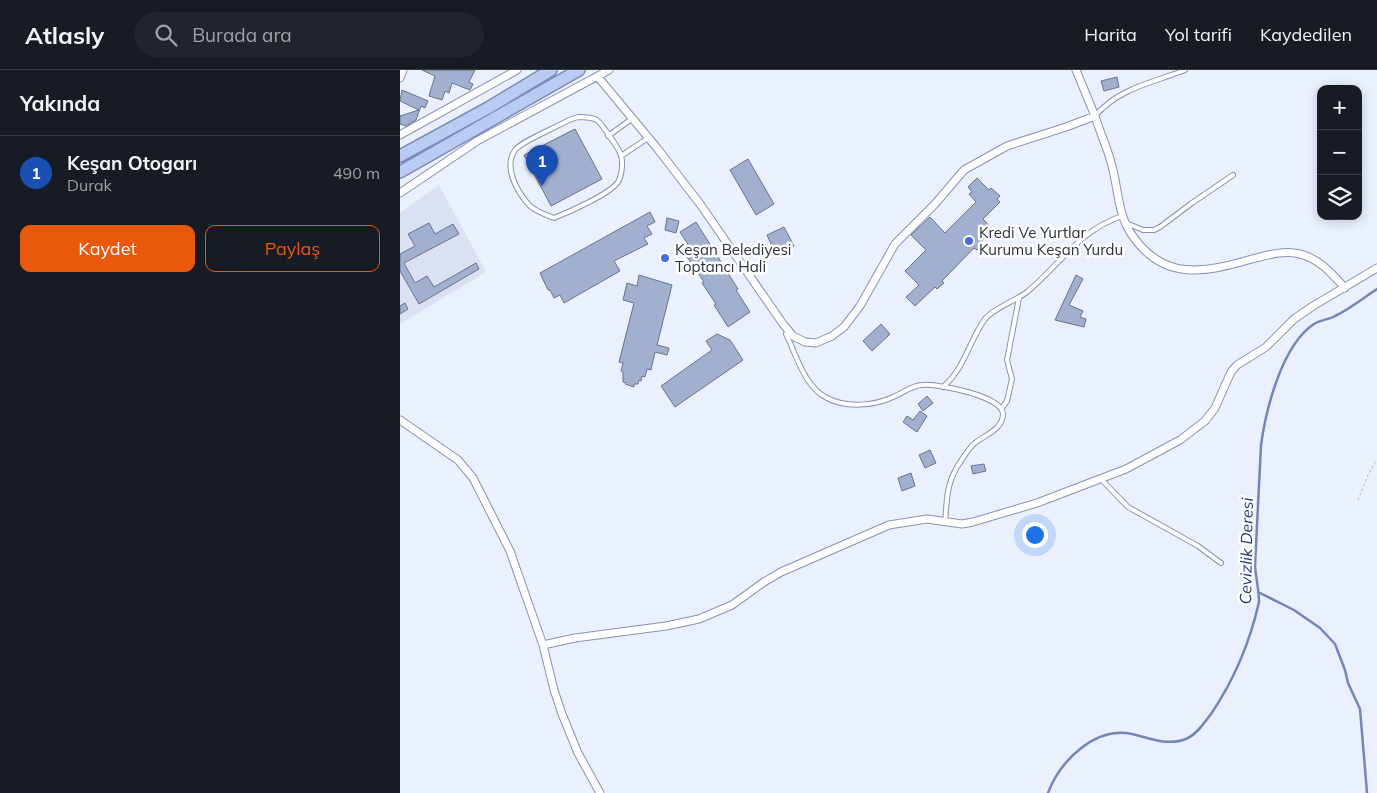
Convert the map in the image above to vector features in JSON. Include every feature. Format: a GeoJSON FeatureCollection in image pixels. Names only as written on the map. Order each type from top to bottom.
{"type":"FeatureCollection","features":[{"type":"Feature","properties":{"kind":"highway"},"geometry":{"type":"LineString","coordinates":[[400,156],[488,108],[551,70]]}},
{"type":"Feature","properties":{"kind":"highway"},"geometry":{"type":"LineString","coordinates":[[400,172],[579,70]]}},
{"type":"Feature","properties":{"kind":"street"},"geometry":{"type":"LineString","coordinates":[[400,78],[403,70]]}},
{"type":"Feature","properties":{"kind":"street"},"geometry":{"type":"LineString","coordinates":[[400,135],[517,70]]}},
{"type":"Feature","properties":{"kind":"street"},"geometry":{"type":"LineString","coordinates":[[400,194],[477,141],[609,70]]}},
{"type":"Feature","properties":{"kind":"street"},"geometry":{"type":"LineString","coordinates":[[1076,70],[1112,165],[1122,216],[1143,249],[1159,262],[1169,267],[1192,271],[1208,270],[1288,252],[1301,254],[1327,268],[1345,288]]}},
{"type":"Feature","properties":{"kind":"street"},"geometry":{"type":"LineString","coordinates":[[598,77],[633,118],[700,204],[788,330],[798,339],[816,343],[832,336],[844,327],[860,306],[895,244],[964,170],[1015,142],[1095,116]]}},
{"type":"Feature","properties":{"kind":"street"},"geometry":{"type":"LineString","coordinates":[[543,644],[666,626],[699,619],[732,605],[781,572],[889,525],[926,520],[962,524],[980,520],[1037,503],[1126,469],[1173,444],[1205,421],[1215,408],[1227,379],[1237,365],[1266,347],[1294,319],[1377,268]]}},
{"type":"Feature","properties":{"kind":"street"},"geometry":{"type":"LineString","coordinates":[[400,420],[458,460],[473,478],[510,551],[543,644],[562,714],[578,753],[600,793]]}},
{"type":"Feature","properties":{"kind":"lane"},"geometry":{"type":"LineString","coordinates":[[1095,116],[1108,102],[1126,91],[1185,70]]}},
{"type":"Feature","properties":{"kind":"lane"},"geometry":{"type":"LineString","coordinates":[[586,117],[597,120],[621,156],[621,172],[618,182],[598,198],[554,218],[531,206],[515,182],[510,170],[516,148],[569,120],[586,117]]}},
{"type":"Feature","properties":{"kind":"lane"},"geometry":{"type":"LineString","coordinates":[[608,136],[633,118]]}},
{"type":"Feature","properties":{"kind":"lane"},"geometry":{"type":"LineString","coordinates":[[621,156],[648,138]]}},
{"type":"Feature","properties":{"kind":"lane"},"geometry":{"type":"LineString","coordinates":[[1126,224],[1143,230],[1154,230],[1233,175]]}},
{"type":"Feature","properties":{"kind":"lane"},"geometry":{"type":"LineString","coordinates":[[942,387],[956,374],[987,316],[1020,297],[1043,278],[1084,236],[1099,226],[1122,216]]}},
{"type":"Feature","properties":{"kind":"lane"},"geometry":{"type":"LineString","coordinates":[[945,522],[947,492],[956,469],[976,442],[993,431],[1001,422],[1002,408],[1007,401],[1012,379],[1007,360],[1020,297]]}},
{"type":"Feature","properties":{"kind":"lane"},"geometry":{"type":"LineString","coordinates":[[788,330],[786,334],[812,385],[821,394],[834,401],[850,404],[869,404],[893,397],[917,385],[930,384],[989,399],[1002,408]]}},
{"type":"Feature","properties":{"kind":"lane"},"geometry":{"type":"LineString","coordinates":[[1101,478],[1125,504],[1198,546],[1221,563]]}},
{"type":"Feature","properties":{"kind":"path"},"geometry":{"type":"LineString","coordinates":[[1358,500],[1368,474],[1377,459]]}},
{"type":"Feature","properties":{"kind":"shaded area"},"geometry":{"type":"Polygon","coordinates":[[[439,185],[486,272],[400,324],[400,213],[439,185]]]}},
{"type":"Feature","properties":{"kind":"building"},"geometry":{"type":"Polygon","coordinates":[[[422,70],[475,70],[469,82],[473,84],[470,90],[452,83],[449,93],[445,91],[442,100],[429,96],[435,76],[422,70]]]}},
{"type":"Feature","properties":{"kind":"building"},"geometry":{"type":"Polygon","coordinates":[[[1117,77],[1119,87],[1104,91],[1101,81],[1117,77]]]}},
{"type":"Feature","properties":{"kind":"building"},"geometry":{"type":"Polygon","coordinates":[[[402,90],[428,101],[425,108],[421,106],[416,120],[406,126],[400,124],[400,116],[419,110],[400,101],[402,90]]]}},
{"type":"Feature","properties":{"kind":"building"},"geometry":{"type":"Polygon","coordinates":[[[575,129],[602,179],[551,206],[524,155],[575,129]]]}},
{"type":"Feature","properties":{"kind":"building"},"geometry":{"type":"Polygon","coordinates":[[[748,159],[774,204],[756,215],[730,170],[748,159]]]}},
{"type":"Feature","properties":{"kind":"building","name":"Kredi Ve Yurtlar Kurumu Keşan Yurdu"},"geometry":{"type":"Polygon","coordinates":[[[977,178],[989,190],[991,188],[1000,196],[997,199],[1000,202],[983,219],[993,230],[980,243],[982,245],[977,250],[974,248],[942,281],[944,283],[937,289],[935,287],[915,306],[906,297],[919,285],[905,271],[926,250],[911,235],[930,217],[945,233],[976,202],[969,194],[972,192],[968,187],[977,178]]]}},
{"type":"Feature","properties":{"kind":"building"},"geometry":{"type":"Polygon","coordinates":[[[650,212],[655,222],[647,226],[652,234],[644,238],[648,244],[614,261],[620,271],[564,303],[560,295],[554,298],[540,273],[650,212]]]}},
{"type":"Feature","properties":{"kind":"building"},"geometry":{"type":"Polygon","coordinates":[[[667,218],[679,221],[676,233],[665,230],[667,218]]]}},
{"type":"Feature","properties":{"kind":"building"},"geometry":{"type":"Polygon","coordinates":[[[696,222],[738,289],[736,290],[750,312],[728,327],[702,283],[704,282],[683,251],[689,246],[680,232],[696,222]]]}},
{"type":"Feature","properties":{"kind":"building"},"geometry":{"type":"Polygon","coordinates":[[[429,223],[435,234],[453,224],[459,234],[404,263],[415,283],[427,276],[434,287],[476,263],[479,269],[419,304],[400,271],[400,254],[415,246],[408,234],[429,223]]]}},
{"type":"Feature","properties":{"kind":"building"},"geometry":{"type":"Polygon","coordinates":[[[784,227],[794,246],[776,255],[767,235],[784,227]]]}},
{"type":"Feature","properties":{"kind":"building"},"geometry":{"type":"Polygon","coordinates":[[[639,275],[672,285],[657,345],[669,348],[667,355],[655,352],[651,370],[647,369],[645,377],[642,376],[641,381],[639,380],[638,384],[634,384],[634,387],[623,382],[623,372],[621,371],[623,363],[619,362],[634,303],[623,300],[627,283],[637,286],[639,275]]]}},
{"type":"Feature","properties":{"kind":"building"},"geometry":{"type":"Polygon","coordinates":[[[1076,275],[1083,279],[1069,305],[1083,311],[1080,317],[1086,319],[1084,327],[1055,320],[1076,275]]]}},
{"type":"Feature","properties":{"kind":"building"},"geometry":{"type":"Polygon","coordinates":[[[405,303],[408,309],[400,314],[400,306],[405,303]]]}},
{"type":"Feature","properties":{"kind":"building"},"geometry":{"type":"Polygon","coordinates":[[[881,324],[890,334],[872,351],[863,341],[881,324]]]}},
{"type":"Feature","properties":{"kind":"building"},"geometry":{"type":"Polygon","coordinates":[[[717,334],[730,340],[743,360],[675,407],[661,386],[712,350],[706,341],[717,334]]]}},
{"type":"Feature","properties":{"kind":"building"},"geometry":{"type":"Polygon","coordinates":[[[927,396],[933,403],[923,411],[918,404],[927,396]]]}},
{"type":"Feature","properties":{"kind":"building"},"geometry":{"type":"Polygon","coordinates":[[[920,411],[927,416],[917,432],[903,422],[907,416],[913,420],[920,411]]]}},
{"type":"Feature","properties":{"kind":"building"},"geometry":{"type":"Polygon","coordinates":[[[930,450],[936,463],[925,468],[919,455],[930,450]]]}},
{"type":"Feature","properties":{"kind":"building"},"geometry":{"type":"Polygon","coordinates":[[[984,464],[986,471],[973,474],[971,466],[984,464]]]}},
{"type":"Feature","properties":{"kind":"building"},"geometry":{"type":"Polygon","coordinates":[[[911,473],[915,486],[902,491],[898,478],[911,473]]]}},
{"type":"Feature","properties":{"kind":"waterway","name":"Cevizlik Deresi"},"geometry":{"type":"LineString","coordinates":[[1048,793],[1061,769],[1070,758],[1092,741],[1105,735],[1118,733],[1132,734],[1167,742],[1181,741],[1201,728],[1211,714],[1227,688],[1240,660],[1251,632],[1259,602],[1255,566],[1261,445],[1277,379],[1293,347],[1314,324],[1341,313],[1377,289]]}},
{"type":"Feature","properties":{"kind":"waterway"},"geometry":{"type":"LineString","coordinates":[[1260,593],[1294,610],[1320,628],[1335,644],[1348,683],[1360,709],[1367,793]]}},
{"type":"Feature","properties":{"kind":"place","name":"Keşan Otogarı"},"geometry":{"type":"Point","coordinates":[542,186]}},
{"type":"Feature","properties":{"kind":"place","name":"Kredi Ve Yurtlar Kurumu Keşan Yurdu"},"geometry":{"type":"Point","coordinates":[969,241]}},
{"type":"Feature","properties":{"kind":"place","name":"Keşan Belediyesi Toptancı Hali"},"geometry":{"type":"Point","coordinates":[665,258]}}]}
